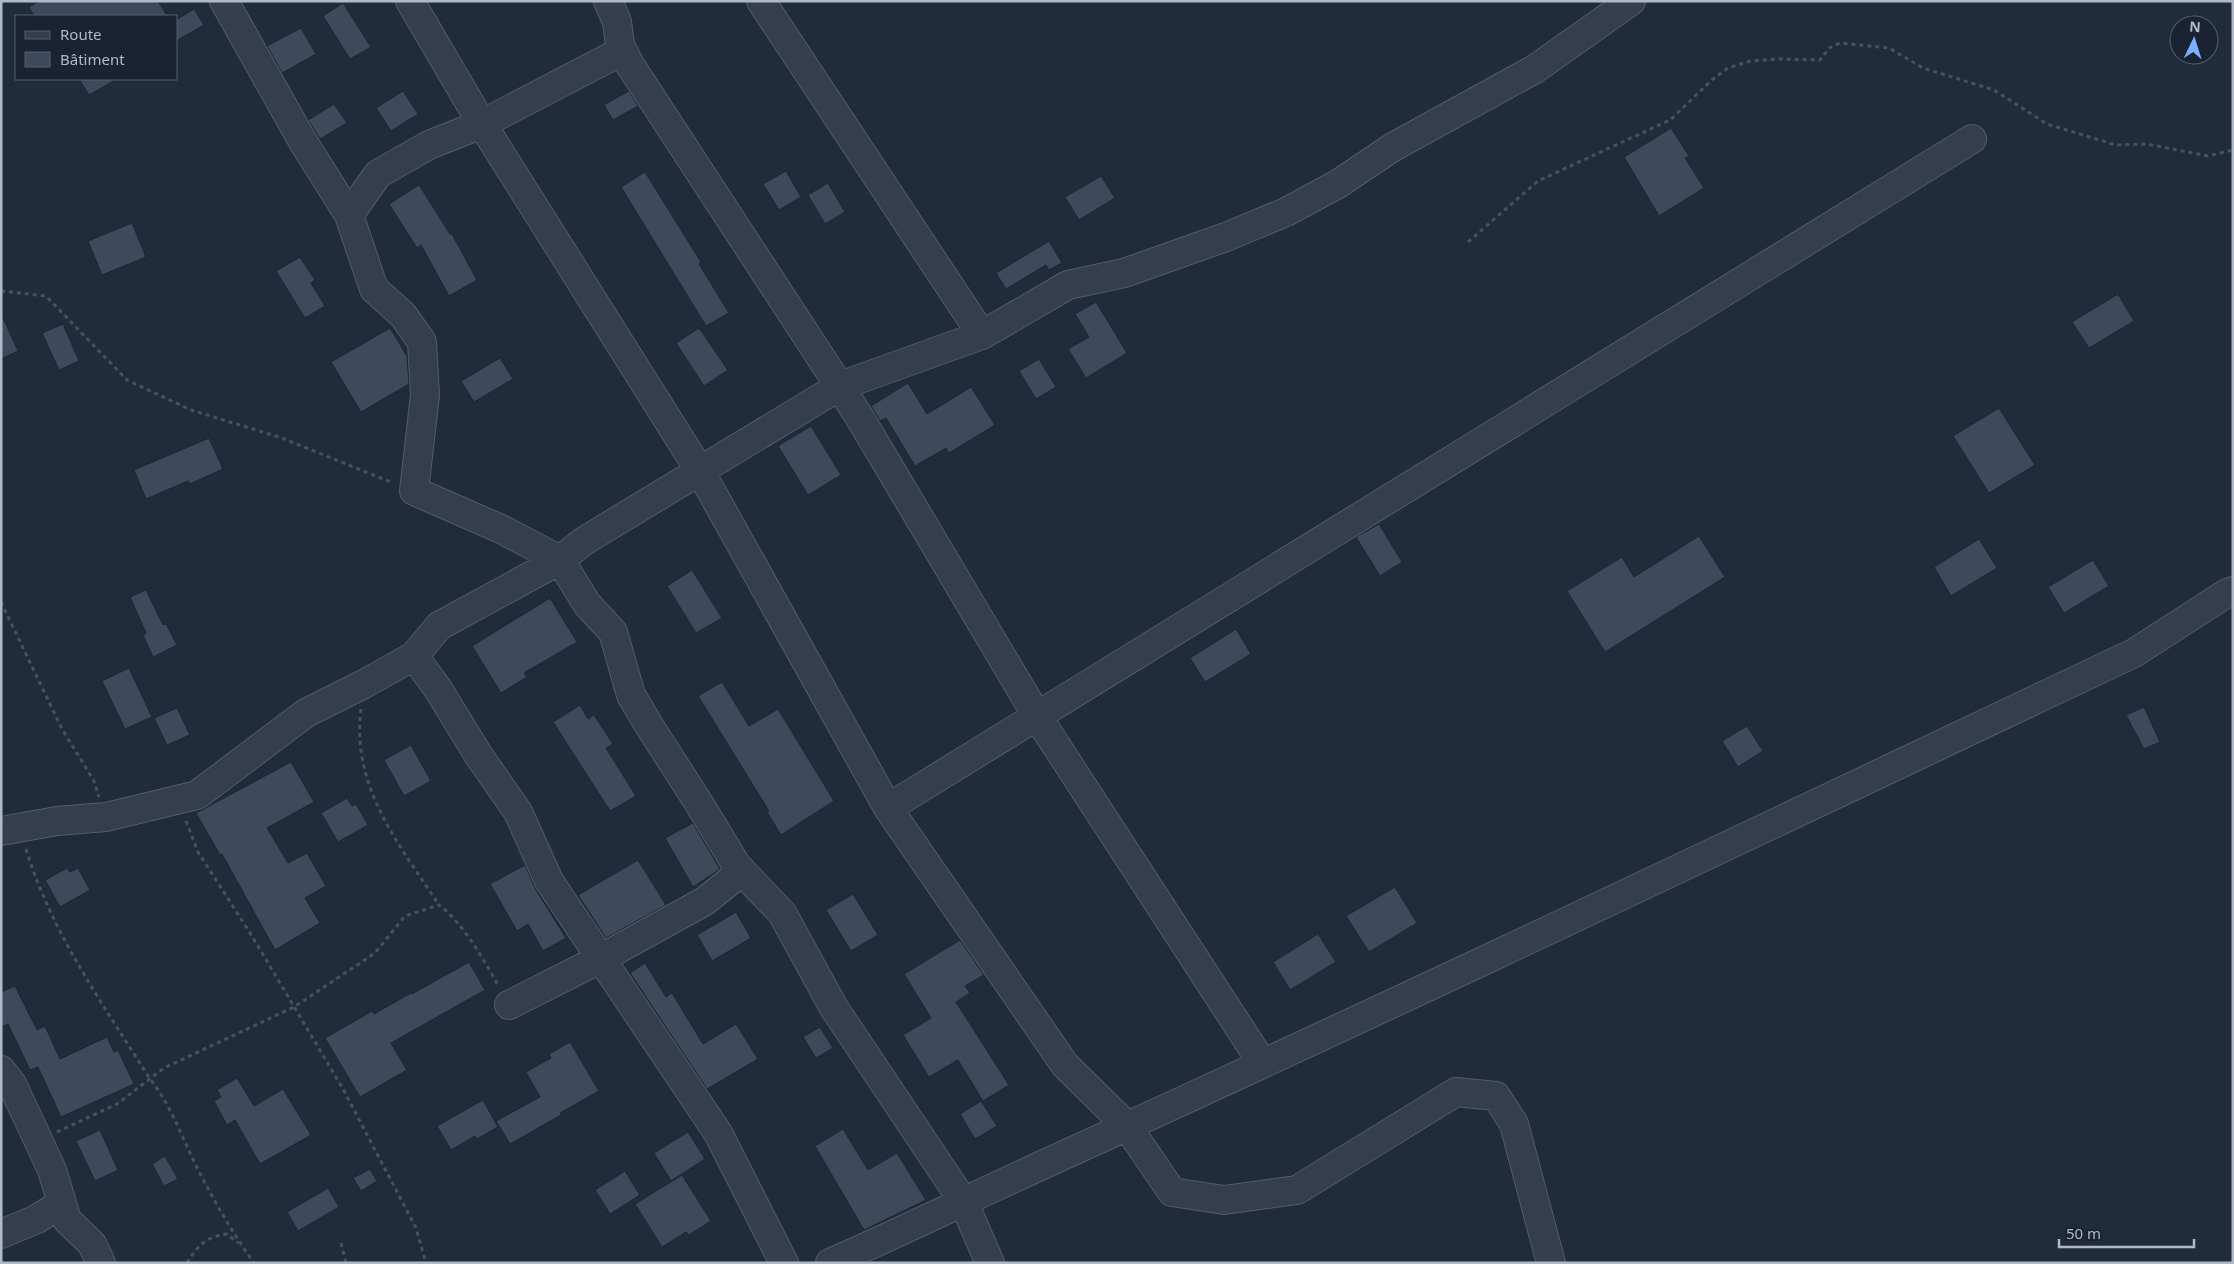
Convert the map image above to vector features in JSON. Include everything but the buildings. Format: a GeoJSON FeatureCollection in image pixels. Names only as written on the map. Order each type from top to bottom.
{"type":"FeatureCollection","features":[{"type":"Feature","properties":{"kind":"street"},"geometry":{"type":"LineString","coordinates":[[224,1],[302,140],[349,214],[374,288],[402,315],[422,342],[425,395],[414,492],[501,529],[560,560],[587,604],[613,632],[632,696],[742,871],[782,913],[834,1008],[963,1200],[990,1263]]}},
{"type":"Feature","properties":{"kind":"street"},"geometry":{"type":"LineString","coordinates":[[410,1],[482,124],[700,471],[888,808],[1065,1065],[1127,1126],[1172,1192],[1224,1200],[1297,1190],[1456,1092],[1496,1096],[1514,1124],[1551,1263]]}},
{"type":"Feature","properties":{"kind":"street"},"geometry":{"type":"LineString","coordinates":[[608,1],[617,22],[622,50],[630,65],[840,386],[1037,716],[1263,1064]]}},
{"type":"Feature","properties":{"kind":"street"},"geometry":{"type":"LineString","coordinates":[[761,1],[982,335]]}},
{"type":"Feature","properties":{"kind":"street"},"geometry":{"type":"LineString","coordinates":[[10,829],[57,821],[106,817],[197,795],[306,713],[414,656],[439,626],[560,560],[584,541],[840,386],[982,335],[1068,285],[1124,273],[1226,237],[1286,212],[1338,184],[1394,147],[1535,69],[1631,1]]}},
{"type":"Feature","properties":{"kind":"street"},"geometry":{"type":"LineString","coordinates":[[349,214],[378,174],[429,145],[482,124],[622,50]]}},
{"type":"Feature","properties":{"kind":"street"},"geometry":{"type":"LineString","coordinates":[[888,808],[1972,139]]}},
{"type":"Feature","properties":{"kind":"street"},"geometry":{"type":"LineString","coordinates":[[830,1263],[908,1229],[963,1200],[1263,1064],[2134,653],[2233,591]]}},
{"type":"Feature","properties":{"kind":"street"},"geometry":{"type":"LineString","coordinates":[[414,656],[438,689],[479,756],[518,812],[550,881],[600,960],[718,1133],[784,1263]]}},
{"type":"Feature","properties":{"kind":"street"},"geometry":{"type":"LineString","coordinates":[[509,1005],[600,960],[705,901],[742,871]]}},
{"type":"Feature","properties":{"kind":"street"},"geometry":{"type":"LineString","coordinates":[[1,1070],[12,1084],[52,1170],[67,1220],[92,1244],[101,1263]]}},
{"type":"Feature","properties":{"kind":"street"},"geometry":{"type":"LineString","coordinates":[[1,1234],[36,1219],[62,1204]]}},
{"type":"Feature","properties":{"kind":"path"},"geometry":{"type":"LineString","coordinates":[[1468,242],[1538,181],[1670,120],[1713,79],[1728,68],[1750,61],[1779,59],[1820,60],[1829,48],[1840,43],[1889,48],[1923,68],[1994,90],[2047,124],[2116,145],[2147,144],[2208,156],[2233,150]]}},
{"type":"Feature","properties":{"kind":"path"},"geometry":{"type":"LineString","coordinates":[[1,291],[46,296],[127,380],[191,410],[282,438],[414,492]]}},
{"type":"Feature","properties":{"kind":"path"},"geometry":{"type":"LineString","coordinates":[[1,602],[62,729],[94,781],[106,817]]}},
{"type":"Feature","properties":{"kind":"path"},"geometry":{"type":"LineString","coordinates":[[364,684],[359,727],[364,771],[381,816],[439,905],[449,913],[484,961],[509,1005]]}},
{"type":"Feature","properties":{"kind":"path"},"geometry":{"type":"LineString","coordinates":[[178,799],[198,852],[343,1089],[416,1228],[426,1263]]}},
{"type":"Feature","properties":{"kind":"path"},"geometry":{"type":"LineString","coordinates":[[10,829],[63,940],[150,1079],[164,1097],[203,1180],[254,1263]]}},
{"type":"Feature","properties":{"kind":"path"},"geometry":{"type":"LineString","coordinates":[[38,1141],[117,1104],[164,1068],[294,1007],[375,953],[405,916],[439,905]]}},
{"type":"Feature","properties":{"kind":"path"},"geometry":{"type":"LineString","coordinates":[[187,1263],[195,1250],[214,1235],[227,1234],[242,1245]]}},
{"type":"Feature","properties":{"kind":"path"},"geometry":{"type":"LineString","coordinates":[[341,1243],[346,1263]]}}]}
